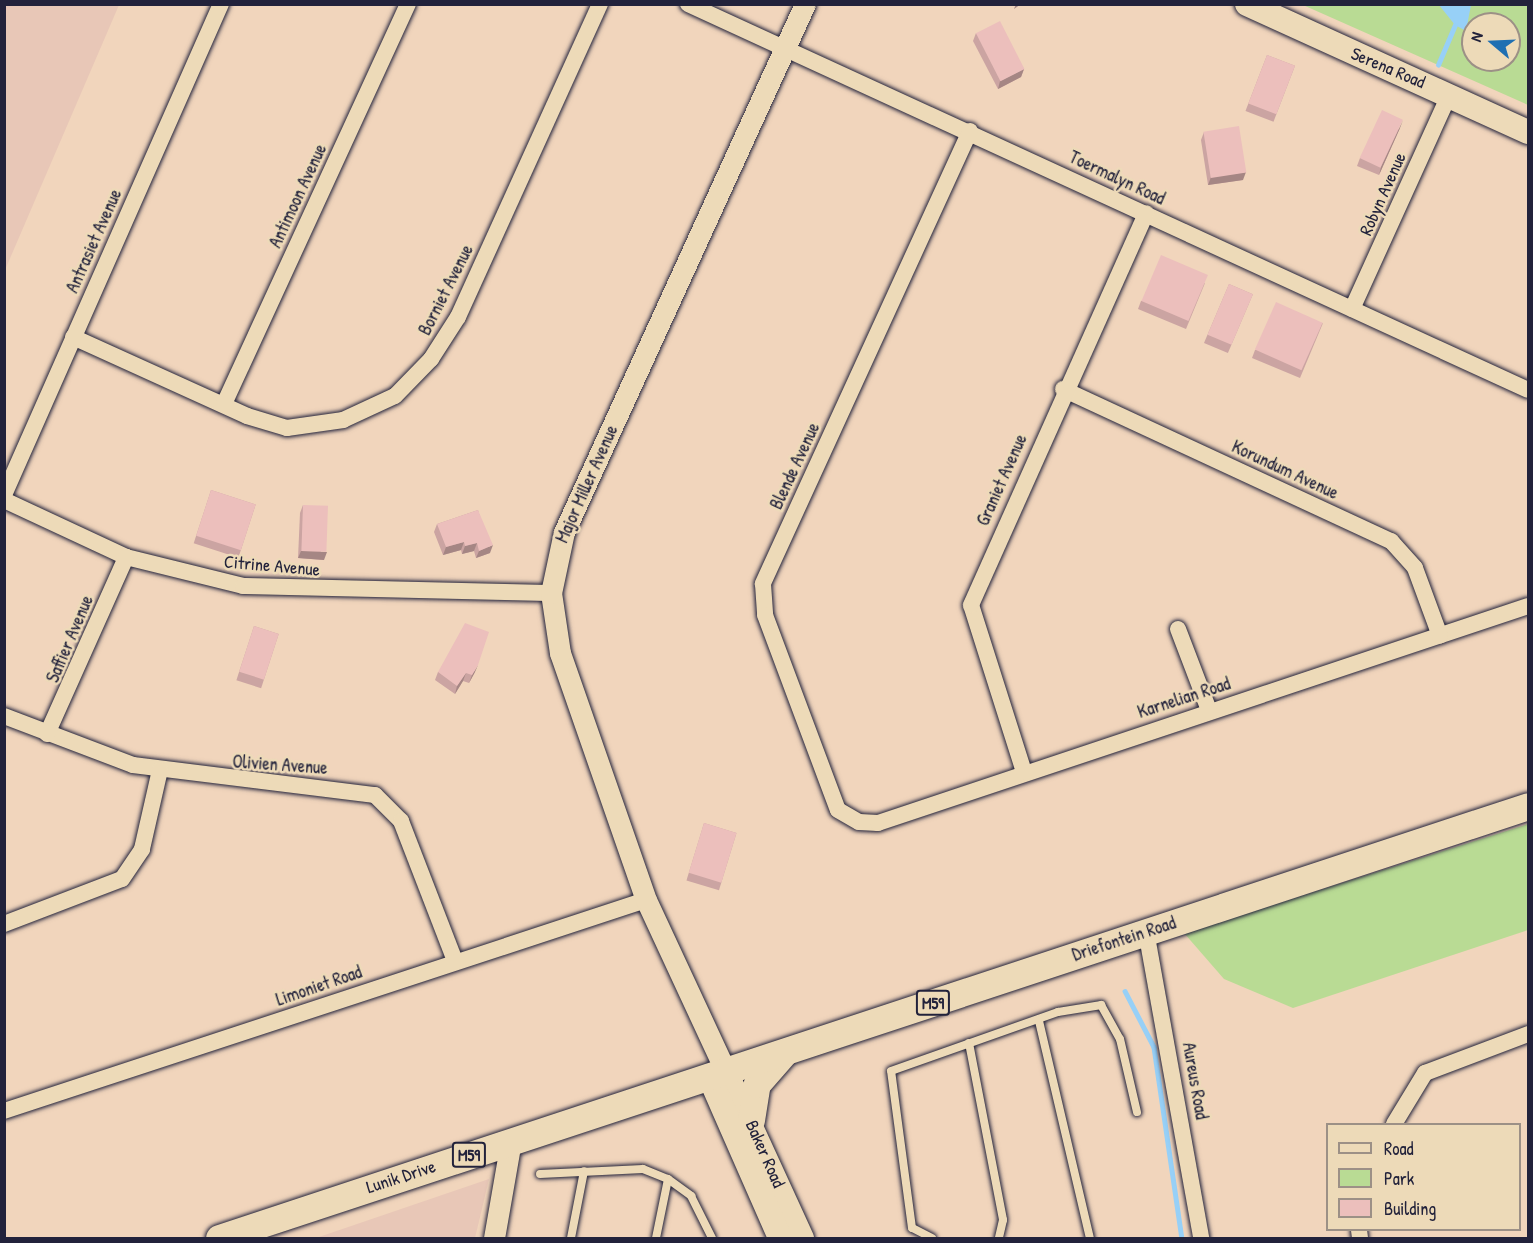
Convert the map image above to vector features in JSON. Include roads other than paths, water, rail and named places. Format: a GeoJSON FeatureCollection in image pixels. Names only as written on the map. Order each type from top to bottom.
{"type":"FeatureCollection","features":[{"type":"Feature","properties":{"kind":"main road","name":"Serena Road"},"geometry":{"type":"LineString","coordinates":[[1247,4],[1528,132]]}},
{"type":"Feature","properties":{"kind":"main road","name":"Driefontein Road"},"geometry":{"type":"LineString","coordinates":[[718,1073],[1528,806]]}},
{"type":"Feature","properties":{"kind":"main road"},"geometry":{"type":"LineString","coordinates":[[752,1120],[757,1084],[784,1053]]}},
{"type":"Feature","properties":{"kind":"main road","name":"Baker Road"},"geometry":{"type":"LineString","coordinates":[[718,1073],[752,1120],[802,1239]]}},
{"type":"Feature","properties":{"kind":"main road","name":"Baker Road"},"geometry":{"type":"LineString","coordinates":[[718,1073],[780,1239]]}},
{"type":"Feature","properties":{"kind":"main road","name":"Lunik Drive"},"geometry":{"type":"LineString","coordinates":[[219,1239],[718,1073]]}},
{"type":"Feature","properties":{"kind":"main road"},"geometry":{"type":"LineString","coordinates":[[793,1216],[814,1239]]}},
{"type":"Feature","properties":{"kind":"street","name":"Antrasiet Avenue"},"geometry":{"type":"LineString","coordinates":[[4,495],[221,4]]}},
{"type":"Feature","properties":{"kind":"street","name":"Antimoon Avenue"},"geometry":{"type":"LineString","coordinates":[[224,404],[408,4]]}},
{"type":"Feature","properties":{"kind":"street","name":"Borniet Avenue"},"geometry":{"type":"LineString","coordinates":[[73,337],[266,423],[323,426],[381,404],[417,376],[458,317],[600,4]]}},
{"type":"Feature","properties":{"kind":"street","name":"Toermalyn Road"},"geometry":{"type":"LineString","coordinates":[[688,4],[784,50],[970,131],[1528,390]]}},
{"type":"Feature","properties":{"kind":"street","name":"Major Miller Avenue"},"geometry":{"type":"LineString","coordinates":[[718,1073],[646,900],[560,653],[551,592],[564,532],[805,4]]}},
{"type":"Feature","properties":{"kind":"street","name":"Robyn Avenue"},"geometry":{"type":"LineString","coordinates":[[1352,309],[1449,95]]}},
{"type":"Feature","properties":{"kind":"street","name":"Blende Avenue"},"geometry":{"type":"LineString","coordinates":[[852,820],[833,802],[765,615],[763,584],[970,131]]}},
{"type":"Feature","properties":{"kind":"street","name":"Graniet Avenue"},"geometry":{"type":"LineString","coordinates":[[1024,772],[971,604],[1063,388],[1146,213]]}},
{"type":"Feature","properties":{"kind":"street","name":"Korundum Avenue"},"geometry":{"type":"LineString","coordinates":[[1063,388],[1391,541],[1415,568],[1440,636]]}},
{"type":"Feature","properties":{"kind":"street","name":"Citrine Avenue"},"geometry":{"type":"LineString","coordinates":[[4,500],[126,557],[243,586],[551,592]]}},
{"type":"Feature","properties":{"kind":"street","name":"Saffier Avenue"},"geometry":{"type":"LineString","coordinates":[[47,734],[126,557]]}},
{"type":"Feature","properties":{"kind":"street","name":"Karnelian Road"},"geometry":{"type":"LineString","coordinates":[[852,820],[878,823],[1209,710],[1528,606]]}},
{"type":"Feature","properties":{"kind":"street"},"geometry":{"type":"LineString","coordinates":[[1178,629],[1209,710]]}},
{"type":"Feature","properties":{"kind":"street","name":"Olivien Avenue"},"geometry":{"type":"LineString","coordinates":[[4,716],[47,734],[160,770],[375,795],[390,806],[408,836],[455,961]]}},
{"type":"Feature","properties":{"kind":"street"},"geometry":{"type":"LineString","coordinates":[[4,924],[122,879],[142,849],[160,770]]}},
{"type":"Feature","properties":{"kind":"street","name":"Limoniet Road"},"geometry":{"type":"LineString","coordinates":[[4,1111],[646,900]]}},
{"type":"Feature","properties":{"kind":"street","name":"Aureus Road"},"geometry":{"type":"LineString","coordinates":[[1146,931],[1201,1239]]}},
{"type":"Feature","properties":{"kind":"street"},"geometry":{"type":"LineString","coordinates":[[1395,1123],[1425,1072],[1528,1034]]}},
{"type":"Feature","properties":{"kind":"street"},"geometry":{"type":"LineString","coordinates":[[494,1239],[511,1141]]}},
{"type":"Feature","properties":{"kind":"lane"},"geometry":{"type":"LineString","coordinates":[[914,1239],[891,1103],[891,1071],[1039,1021],[1101,1005],[1120,1039],[1137,1112]]}},
{"type":"Feature","properties":{"kind":"lane"},"geometry":{"type":"LineString","coordinates":[[1039,1021],[1090,1239]]}},
{"type":"Feature","properties":{"kind":"lane"},"geometry":{"type":"LineString","coordinates":[[969,1043],[1003,1220],[999,1239]]}},
{"type":"Feature","properties":{"kind":"lane"},"geometry":{"type":"LineString","coordinates":[[540,1174],[643,1169],[668,1179],[691,1196],[712,1239]]}},
{"type":"Feature","properties":{"kind":"lane"},"geometry":{"type":"LineString","coordinates":[[571,1239],[584,1171]]}},
{"type":"Feature","properties":{"kind":"lane"},"geometry":{"type":"LineString","coordinates":[[656,1239],[668,1179]]}},
{"type":"Feature","properties":{"kind":"lane"},"geometry":{"type":"LineString","coordinates":[[912,1228],[932,1239]]}},
{"type":"Feature","properties":{"kind":"water"},"geometry":{"type":"Polygon","coordinates":[[[1439,5],[1471,5],[1470,12],[1461,12],[1461,28],[1455,25],[1439,5]]]}},
{"type":"Feature","properties":{"kind":"waterway"},"geometry":{"type":"LineString","coordinates":[[1438,65],[1455,25]]}},
{"type":"Feature","properties":{"kind":"waterway"},"geometry":{"type":"LineString","coordinates":[[1125,991],[1154,1047],[1182,1238]]}}]}
